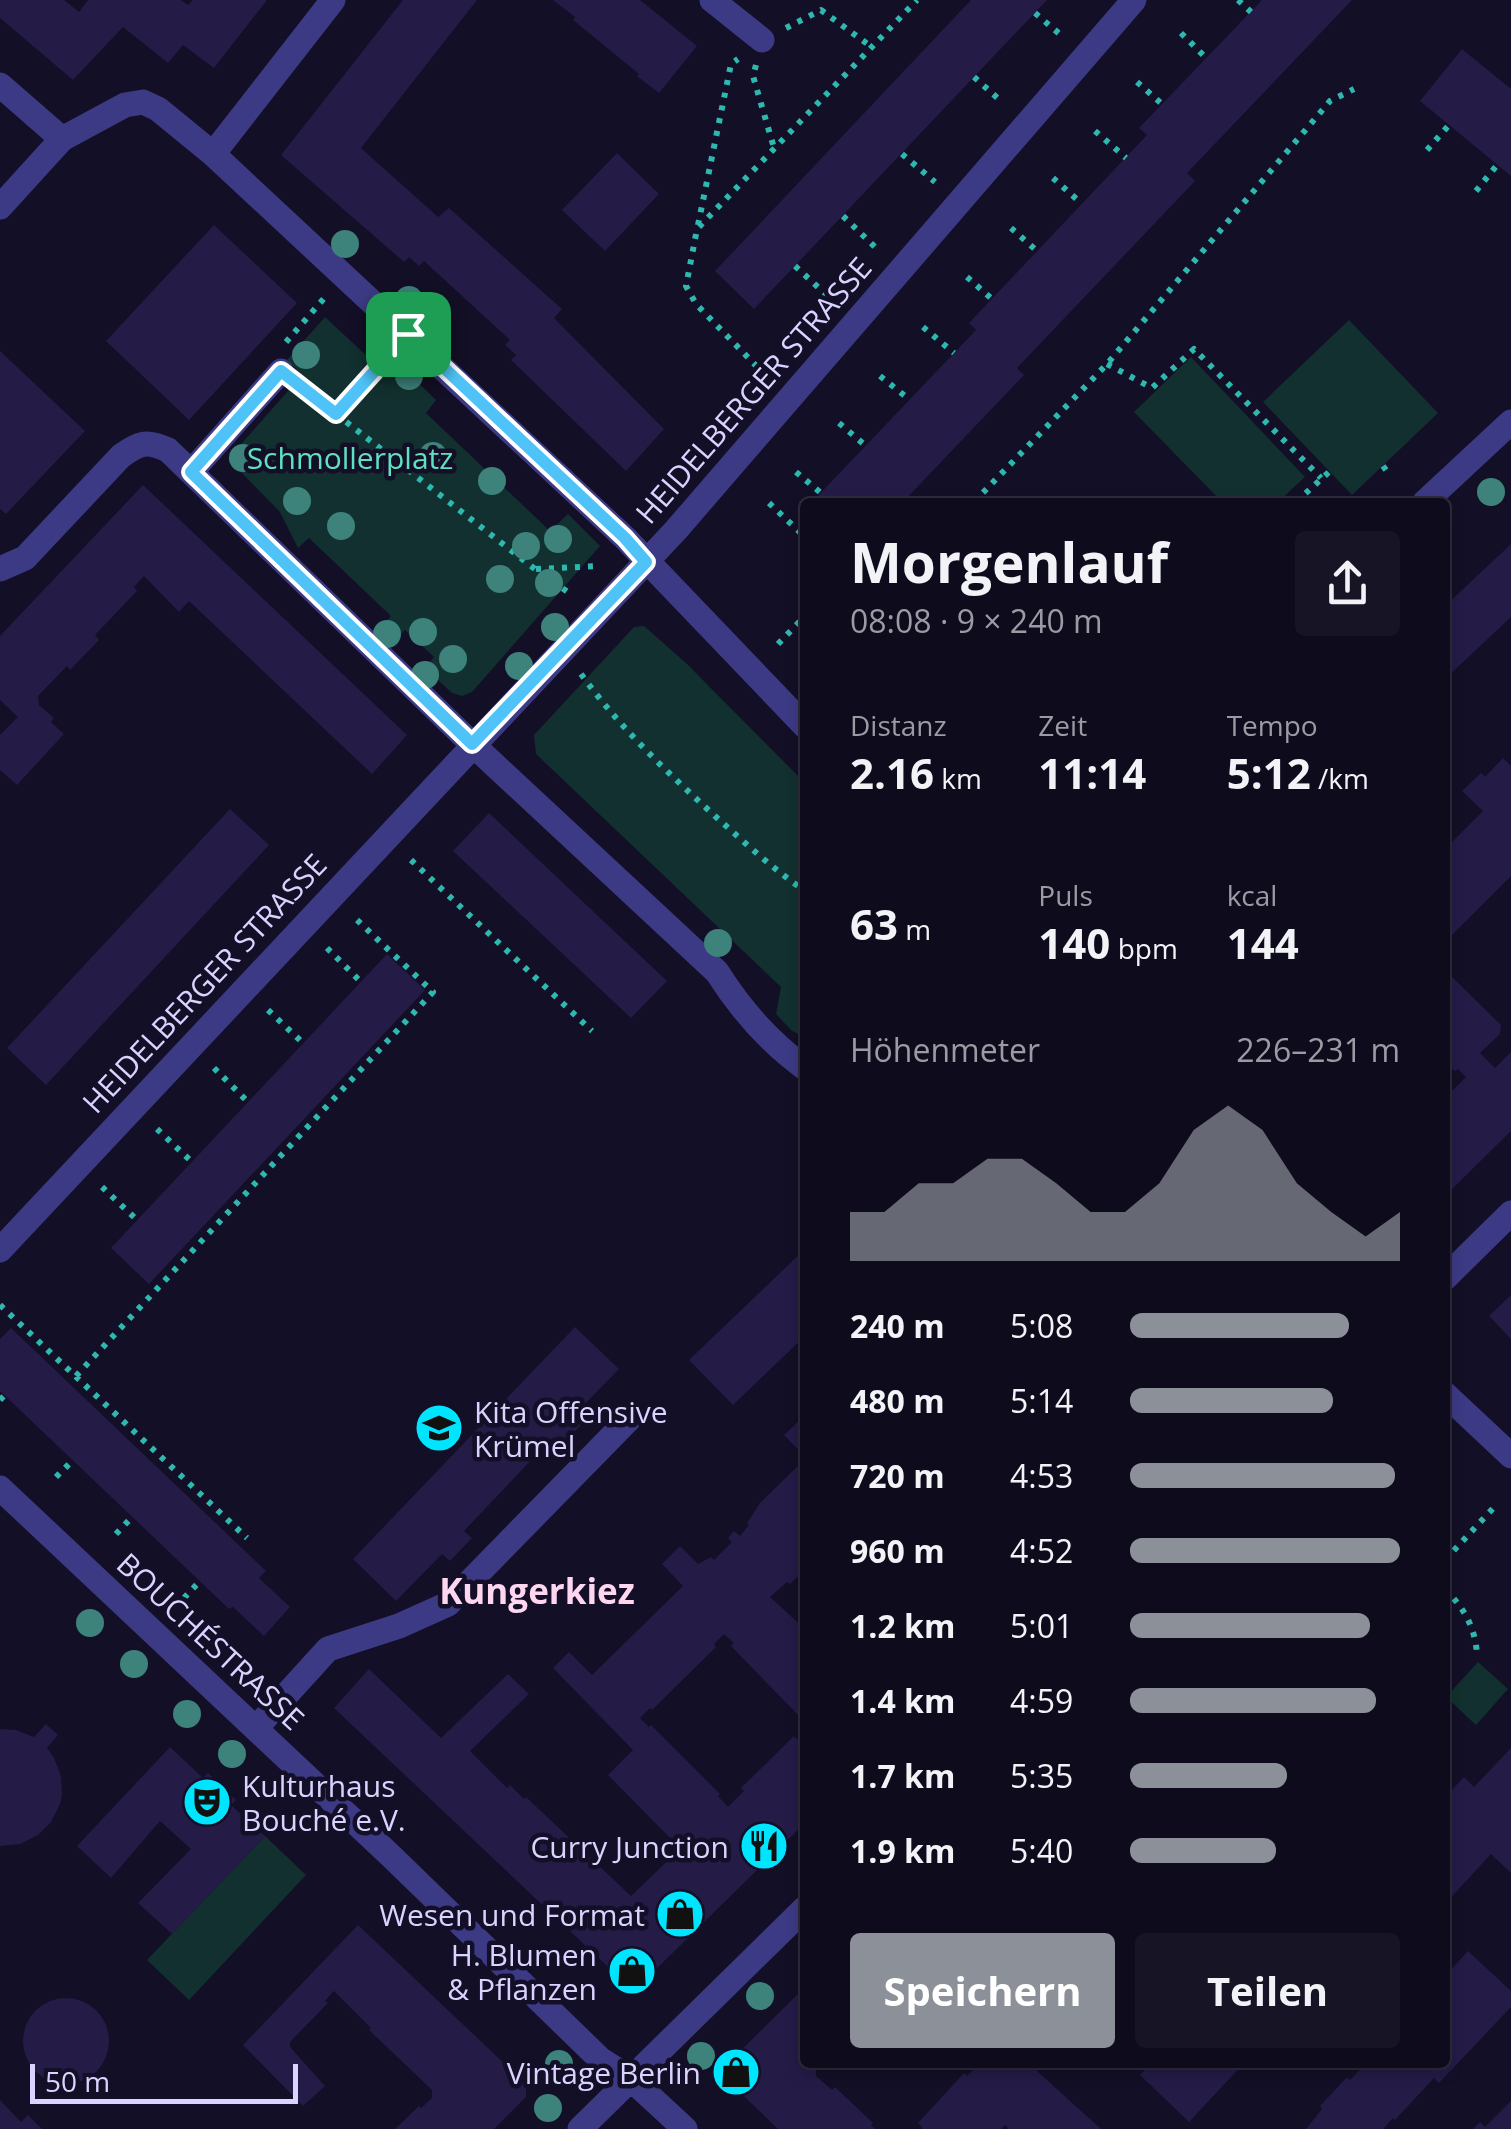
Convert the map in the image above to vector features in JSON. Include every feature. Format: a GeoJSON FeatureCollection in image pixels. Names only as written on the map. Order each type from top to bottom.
{"type":"FeatureCollection","features":[{"type":"Feature","properties":{"kind":"street"},"geometry":{"type":"LineString","coordinates":[[212,154],[332,0]]}},
{"type":"Feature","properties":{"kind":"street"},"geometry":{"type":"LineString","coordinates":[[712,0],[762,40]]}},
{"type":"Feature","properties":{"kind":"street","name":"HEIDELBERGER STRASSE"},"geometry":{"type":"LineString","coordinates":[[0,1250],[646,562],[1134,0]]}},
{"type":"Feature","properties":{"kind":"street"},"geometry":{"type":"LineString","coordinates":[[0,85],[62,140]]}},
{"type":"Feature","properties":{"kind":"street"},"geometry":{"type":"LineString","coordinates":[[0,207],[62,140],[125,105],[142,102],[158,109],[408,334],[625,538],[800,721]]}},
{"type":"Feature","properties":{"kind":"street"},"geometry":{"type":"LineString","coordinates":[[191,472],[281,371]]}},
{"type":"Feature","properties":{"kind":"street"},"geometry":{"type":"LineString","coordinates":[[1429,498],[1511,422]]}},
{"type":"Feature","properties":{"kind":"street"},"geometry":{"type":"LineString","coordinates":[[0,569],[25,558],[121,456],[137,445],[153,444],[168,450],[472,744],[717,972],[737,1004],[800,1064]]}},
{"type":"Feature","properties":{"kind":"street"},"geometry":{"type":"LineString","coordinates":[[1450,1273],[1511,1214]]}},
{"type":"Feature","properties":{"kind":"street"},"geometry":{"type":"LineString","coordinates":[[1450,1399],[1511,1456]]}},
{"type":"Feature","properties":{"kind":"street"},"geometry":{"type":"LineString","coordinates":[[256,1728],[328,1649],[399,1626],[448,1604],[630,1417]]}},
{"type":"Feature","properties":{"kind":"street","name":"BOUCHÉSTRASSE"},"geometry":{"type":"LineString","coordinates":[[0,1488],[600,2058],[631,2079],[684,2129]]}},
{"type":"Feature","properties":{"kind":"street"},"geometry":{"type":"LineString","coordinates":[[580,2129],[800,1913]]}},
{"type":"Feature","properties":{"kind":"path"},"geometry":{"type":"LineString","coordinates":[[697,229],[918,0]]}},
{"type":"Feature","properties":{"kind":"path"},"geometry":{"type":"LineString","coordinates":[[1238,0],[1251,12]]}},
{"type":"Feature","properties":{"kind":"path"},"geometry":{"type":"LineString","coordinates":[[766,376],[696,304],[686,286],[731,64],[762,40],[821,10],[873,48]]}},
{"type":"Feature","properties":{"kind":"path"},"geometry":{"type":"LineString","coordinates":[[1035,13],[1062,36]]}},
{"type":"Feature","properties":{"kind":"path"},"geometry":{"type":"LineString","coordinates":[[1181,33],[1206,58]]}},
{"type":"Feature","properties":{"kind":"path"},"geometry":{"type":"LineString","coordinates":[[762,40],[753,76],[774,148]]}},
{"type":"Feature","properties":{"kind":"path"},"geometry":{"type":"LineString","coordinates":[[974,77],[1004,103]]}},
{"type":"Feature","properties":{"kind":"path"},"geometry":{"type":"LineString","coordinates":[[1138,82],[1162,104]]}},
{"type":"Feature","properties":{"kind":"path"},"geometry":{"type":"LineString","coordinates":[[978,498],[1107,364],[1330,101],[1354,90]]}},
{"type":"Feature","properties":{"kind":"path"},"geometry":{"type":"LineString","coordinates":[[1428,150],[1449,125]]}},
{"type":"Feature","properties":{"kind":"path"},"geometry":{"type":"LineString","coordinates":[[1096,131],[1126,158]]}},
{"type":"Feature","properties":{"kind":"path"},"geometry":{"type":"LineString","coordinates":[[902,154],[935,182]]}},
{"type":"Feature","properties":{"kind":"path"},"geometry":{"type":"LineString","coordinates":[[1476,191],[1497,165]]}},
{"type":"Feature","properties":{"kind":"path"},"geometry":{"type":"LineString","coordinates":[[1053,178],[1082,204]]}},
{"type":"Feature","properties":{"kind":"path"},"geometry":{"type":"LineString","coordinates":[[843,216],[876,249]]}},
{"type":"Feature","properties":{"kind":"path"},"geometry":{"type":"LineString","coordinates":[[1010,228],[1037,251]]}},
{"type":"Feature","properties":{"kind":"path"},"geometry":{"type":"LineString","coordinates":[[796,266],[832,300]]}},
{"type":"Feature","properties":{"kind":"path"},"geometry":{"type":"LineString","coordinates":[[967,277],[992,299]]}},
{"type":"Feature","properties":{"kind":"path"},"geometry":{"type":"LineString","coordinates":[[924,327],[954,353]]}},
{"type":"Feature","properties":{"kind":"path"},"geometry":{"type":"LineString","coordinates":[[336,414],[408,334]]}},
{"type":"Feature","properties":{"kind":"path"},"geometry":{"type":"LineString","coordinates":[[1107,364],[1152,388],[1194,348],[1321,478]]}},
{"type":"Feature","properties":{"kind":"path"},"geometry":{"type":"LineString","coordinates":[[281,371],[572,595]]}},
{"type":"Feature","properties":{"kind":"path"},"geometry":{"type":"LineString","coordinates":[[880,376],[910,400]]}},
{"type":"Feature","properties":{"kind":"path"},"geometry":{"type":"LineString","coordinates":[[839,424],[866,446]]}},
{"type":"Feature","properties":{"kind":"path"},"geometry":{"type":"LineString","coordinates":[[796,472],[821,493]]}},
{"type":"Feature","properties":{"kind":"path"},"geometry":{"type":"LineString","coordinates":[[1300,498],[1329,472]]}},
{"type":"Feature","properties":{"kind":"path"},"geometry":{"type":"LineString","coordinates":[[769,503],[800,532]]}},
{"type":"Feature","properties":{"kind":"path"},"geometry":{"type":"LineString","coordinates":[[534,569],[600,566]]}},
{"type":"Feature","properties":{"kind":"path"},"geometry":{"type":"LineString","coordinates":[[778,644],[800,621]]}},
{"type":"Feature","properties":{"kind":"path"},"geometry":{"type":"LineString","coordinates":[[564,648],[597,696],[654,760],[776,871],[800,888]]}},
{"type":"Feature","properties":{"kind":"path"},"geometry":{"type":"LineString","coordinates":[[410,860],[592,1031]]}},
{"type":"Feature","properties":{"kind":"path"},"geometry":{"type":"LineString","coordinates":[[76,1376],[433,992],[356,918]]}},
{"type":"Feature","properties":{"kind":"path"},"geometry":{"type":"LineString","coordinates":[[327,948],[361,982]]}},
{"type":"Feature","properties":{"kind":"path"},"geometry":{"type":"LineString","coordinates":[[268,1010],[303,1043]]}},
{"type":"Feature","properties":{"kind":"path"},"geometry":{"type":"LineString","coordinates":[[214,1068],[248,1102]]}},
{"type":"Feature","properties":{"kind":"path"},"geometry":{"type":"LineString","coordinates":[[157,1129],[192,1162]]}},
{"type":"Feature","properties":{"kind":"path"},"geometry":{"type":"LineString","coordinates":[[102,1188],[137,1220]]}},
{"type":"Feature","properties":{"kind":"path"},"geometry":{"type":"LineString","coordinates":[[0,1304],[247,1538]]}},
{"type":"Feature","properties":{"kind":"path"},"geometry":{"type":"LineString","coordinates":[[56,1477],[73,1460]]}},
{"type":"Feature","properties":{"kind":"path"},"geometry":{"type":"LineString","coordinates":[[1450,1555],[1496,1505]]}},
{"type":"Feature","properties":{"kind":"path"},"geometry":{"type":"LineString","coordinates":[[116,1534],[132,1517]]}},
{"type":"Feature","properties":{"kind":"path"},"geometry":{"type":"LineString","coordinates":[[184,1598],[200,1581]]}},
{"type":"Feature","properties":{"kind":"path"},"geometry":{"type":"LineString","coordinates":[[1450,1594],[1469,1620],[1476,1638],[1476,1654]]}},
{"type":"Feature","properties":{"kind":"green space","name":"Schmollerplatz"},"geometry":{"type":"Polygon","coordinates":[[[325,317],[383,371],[394,359],[436,400],[426,413],[550,531],[568,514],[600,546],[472,692],[462,696],[452,693],[425,668],[434,657],[405,630],[388,647],[374,634],[391,616],[309,538],[298,548],[280,512],[228,459],[302,375],[287,360],[325,317]]]}},
{"type":"Feature","properties":{"kind":"green space"},"geometry":{"type":"Polygon","coordinates":[[[1349,320],[1438,413],[1352,495],[1263,402],[1349,320]]]}},
{"type":"Feature","properties":{"kind":"green space"},"geometry":{"type":"Polygon","coordinates":[[[1191,357],[1305,477],[1282,498],[1218,498],[1134,412],[1191,357]]]}},
{"type":"Feature","properties":{"kind":"green space"},"geometry":{"type":"Polygon","coordinates":[[[644,626],[686,663],[800,778],[800,1035],[776,1014],[781,987],[536,754],[534,735],[634,627],[644,626]]]}},
{"type":"Feature","properties":{"kind":"green space"},"geometry":{"type":"Polygon","coordinates":[[[1478,1662],[1508,1689],[1476,1725],[1450,1701],[1450,1693],[1478,1662]]]}},
{"type":"Feature","properties":{"kind":"green space"},"geometry":{"type":"Polygon","coordinates":[[[265,1836],[306,1875],[189,2000],[147,1960],[265,1836]]]}},
{"type":"Feature","properties":{"kind":"building"},"geometry":{"type":"Polygon","coordinates":[[[0,0],[64,0],[79,12],[88,0],[181,0],[188,5],[193,0],[267,0],[214,68],[183,45],[168,63],[123,27],[73,80],[0,18],[0,0]]]}},
{"type":"Feature","properties":{"kind":"building"},"geometry":{"type":"Polygon","coordinates":[[[403,0],[477,0],[361,148],[438,217],[449,208],[562,309],[554,318],[664,429],[626,471],[511,360],[516,355],[505,345],[510,340],[424,261],[419,266],[409,257],[404,262],[281,155],[403,0]]]}},
{"type":"Feature","properties":{"kind":"building"},"geometry":{"type":"Polygon","coordinates":[[[553,0],[640,0],[697,46],[659,93],[553,0]]]}},
{"type":"Feature","properties":{"kind":"building"},"geometry":{"type":"Polygon","coordinates":[[[971,0],[1047,0],[754,309],[715,271],[971,0]]]}},
{"type":"Feature","properties":{"kind":"building"},"geometry":{"type":"Polygon","coordinates":[[[1262,0],[1352,0],[1187,173],[1195,181],[1017,368],[1024,375],[907,498],[816,498],[976,330],[969,323],[1147,135],[1139,128],[1262,0]]]}},
{"type":"Feature","properties":{"kind":"building"},"geometry":{"type":"Polygon","coordinates":[[[1462,49],[1511,89],[1511,176],[1420,101],[1462,49]]]}},
{"type":"Feature","properties":{"kind":"building"},"geometry":{"type":"Polygon","coordinates":[[[617,153],[659,194],[605,251],[562,210],[617,153]]]}},
{"type":"Feature","properties":{"kind":"building"},"geometry":{"type":"Polygon","coordinates":[[[214,225],[297,303],[189,420],[106,341],[214,225]]]}},
{"type":"Feature","properties":{"kind":"building"},"geometry":{"type":"Polygon","coordinates":[[[0,351],[85,431],[6,514],[0,509],[0,351]]]}},
{"type":"Feature","properties":{"kind":"building"},"geometry":{"type":"Polygon","coordinates":[[[143,485],[407,735],[372,774],[189,601],[179,612],[144,576],[134,587],[137,591],[95,635],[99,640],[38,696],[39,705],[64,734],[17,785],[0,770],[0,735],[18,717],[0,700],[0,636],[143,485]]]}},
{"type":"Feature","properties":{"kind":"building"},"geometry":{"type":"Polygon","coordinates":[[[1511,544],[1511,617],[1450,674],[1450,601],[1511,544]]]}},
{"type":"Feature","properties":{"kind":"building"},"geometry":{"type":"Polygon","coordinates":[[[1503,758],[1511,766],[1511,876],[1450,937],[1450,844],[1483,811],[1462,791],[1481,773],[1485,777],[1503,758]]]}},
{"type":"Feature","properties":{"kind":"building"},"geometry":{"type":"Polygon","coordinates":[[[230,809],[269,845],[46,1085],[7,1048],[230,809]]]}},
{"type":"Feature","properties":{"kind":"building"},"geometry":{"type":"Polygon","coordinates":[[[489,813],[667,981],[631,1018],[453,851],[489,813]]]}},
{"type":"Feature","properties":{"kind":"building"},"geometry":{"type":"Polygon","coordinates":[[[387,954],[425,990],[149,1284],[111,1248],[387,954]]]}},
{"type":"Feature","properties":{"kind":"building"},"geometry":{"type":"Polygon","coordinates":[[[1450,975],[1501,1025],[1500,1034],[1480,1053],[1495,1068],[1511,1052],[1511,1131],[1450,1191],[1450,1093],[1466,1077],[1458,1069],[1450,1066],[1450,975]]]}},
{"type":"Feature","properties":{"kind":"building"},"geometry":{"type":"Polygon","coordinates":[[[800,1254],[800,1341],[733,1405],[689,1360],[800,1254]]]}},
{"type":"Feature","properties":{"kind":"building"},"geometry":{"type":"Polygon","coordinates":[[[1511,1295],[1511,1339],[1489,1316],[1511,1295]]]}},
{"type":"Feature","properties":{"kind":"building"},"geometry":{"type":"Polygon","coordinates":[[[575,1327],[619,1369],[575,1414],[584,1422],[561,1446],[552,1438],[464,1531],[472,1538],[450,1561],[442,1554],[396,1601],[353,1559],[575,1327]]]}},
{"type":"Feature","properties":{"kind":"building"},"geometry":{"type":"Polygon","coordinates":[[[11,1328],[266,1571],[259,1578],[290,1607],[264,1636],[233,1607],[229,1609],[0,1391],[0,1339],[11,1328]]]}},
{"type":"Feature","properties":{"kind":"building"},"geometry":{"type":"Polygon","coordinates":[[[800,1420],[800,1452],[784,1435],[800,1420]]]}},
{"type":"Feature","properties":{"kind":"building"},"geometry":{"type":"Polygon","coordinates":[[[800,1464],[800,1574],[770,1597],[800,1624],[800,1717],[724,1634],[714,1644],[716,1647],[640,1718],[720,1794],[728,1807],[744,1791],[741,1788],[794,1736],[800,1736],[800,1828],[641,1984],[626,1984],[334,1708],[369,1669],[441,1738],[508,1674],[529,1694],[470,1751],[507,1788],[510,1785],[526,1797],[631,1896],[683,1846],[674,1837],[671,1839],[608,1775],[633,1750],[553,1668],[569,1652],[592,1675],[683,1586],[662,1564],[680,1546],[698,1564],[711,1557],[714,1560],[732,1542],[728,1538],[734,1531],[740,1536],[749,1525],[760,1503],[800,1464]]]}},
{"type":"Feature","properties":{"kind":"building"},"geometry":{"type":"Polygon","coordinates":[[[46,1724],[58,1735],[47,1748],[61,1776],[60,1804],[51,1822],[38,1835],[20,1844],[0,1846],[0,1729],[34,1737],[46,1724]]]}},
{"type":"Feature","properties":{"kind":"building"},"geometry":{"type":"Polygon","coordinates":[[[170,1747],[203,1778],[208,1773],[236,1800],[231,1805],[265,1836],[172,1934],[138,1903],[191,1849],[160,1821],[111,1878],[77,1846],[170,1747]]]}},
{"type":"Feature","properties":{"kind":"building"},"geometry":{"type":"Polygon","coordinates":[[[1511,1748],[1511,1873],[1491,1854],[1450,1899],[1450,1792],[1464,1777],[1474,1787],[1511,1748]]]}},
{"type":"Feature","properties":{"kind":"building"},"geometry":{"type":"Polygon","coordinates":[[[358,1925],[526,2084],[526,2097],[494,2129],[395,2129],[432,2098],[432,2090],[334,1991],[325,2001],[328,2003],[290,2042],[290,2047],[325,2086],[303,2106],[243,2045],[358,1925]]]}},
{"type":"Feature","properties":{"kind":"building"},"geometry":{"type":"Polygon","coordinates":[[[1468,1951],[1511,1991],[1511,2007],[1439,2083],[1434,2078],[1383,2129],[1306,2129],[1322,2109],[1320,2106],[1347,2077],[1350,2080],[1361,2068],[1450,2068],[1450,1971],[1468,1951]]]}},
{"type":"Feature","properties":{"kind":"building"},"geometry":{"type":"Polygon","coordinates":[[[800,1992],[800,2068],[823,2068],[816,2070],[816,2076],[832,2090],[835,2087],[875,2129],[778,2129],[727,2080],[727,2064],[800,1992]]]}},
{"type":"Feature","properties":{"kind":"building"},"geometry":{"type":"Polygon","coordinates":[[[66,1998],[96,2011],[109,2041],[96,2071],[66,2084],[36,2071],[23,2041],[36,2011],[66,1998]]]}},
{"type":"Feature","properties":{"kind":"building"},"geometry":{"type":"Polygon","coordinates":[[[975,2068],[1034,2068],[1101,2129],[1009,2129],[1005,2125],[1001,2129],[923,2129],[918,2123],[964,2073],[967,2076],[975,2068]]]}},
{"type":"Feature","properties":{"kind":"building"},"geometry":{"type":"Polygon","coordinates":[[[1146,2068],[1239,2068],[1189,2122],[1140,2075],[1146,2068]]]}},
{"type":"Feature","properties":{"kind":"building"},"geometry":{"type":"Polygon","coordinates":[[[0,2100],[21,2122],[28,2115],[42,2129],[0,2129],[0,2100]]]}},
{"type":"Feature","properties":{"kind":"building"},"geometry":{"type":"Polygon","coordinates":[[[1511,2101],[1511,2129],[1473,2129],[1480,2122],[1485,2127],[1511,2101]]]}},
{"type":"Feature","properties":{"kind":"place","name":"Kita Offensive Krümel"},"geometry":{"type":"Point","coordinates":[439,1428]}},
{"type":"Feature","properties":{"kind":"place","name":"Kulturhaus Bouché e.V."},"geometry":{"type":"Point","coordinates":[207,1802]}},
{"type":"Feature","properties":{"kind":"place","name":"Curry Junction"},"geometry":{"type":"Point","coordinates":[764,1846]}},
{"type":"Feature","properties":{"kind":"place","name":"Wesen und Format"},"geometry":{"type":"Point","coordinates":[680,1914]}},
{"type":"Feature","properties":{"kind":"place","name":"H. Blumen & Pflanzen"},"geometry":{"type":"Point","coordinates":[632,1971]}},
{"type":"Feature","properties":{"kind":"place","name":"Vintage Berlin"},"geometry":{"type":"Point","coordinates":[736,2072]}},
{"type":"Feature","properties":{"kind":"district","name":"Kungerkiez"},"geometry":{"type":"Point","coordinates":[537,1590]}},
{"type":"Feature","properties":{"kind":"route"},"geometry":{"type":"LineString","coordinates":[[408,334],[646,562],[472,744],[191,472],[281,371],[336,414],[408,334]]}}]}
